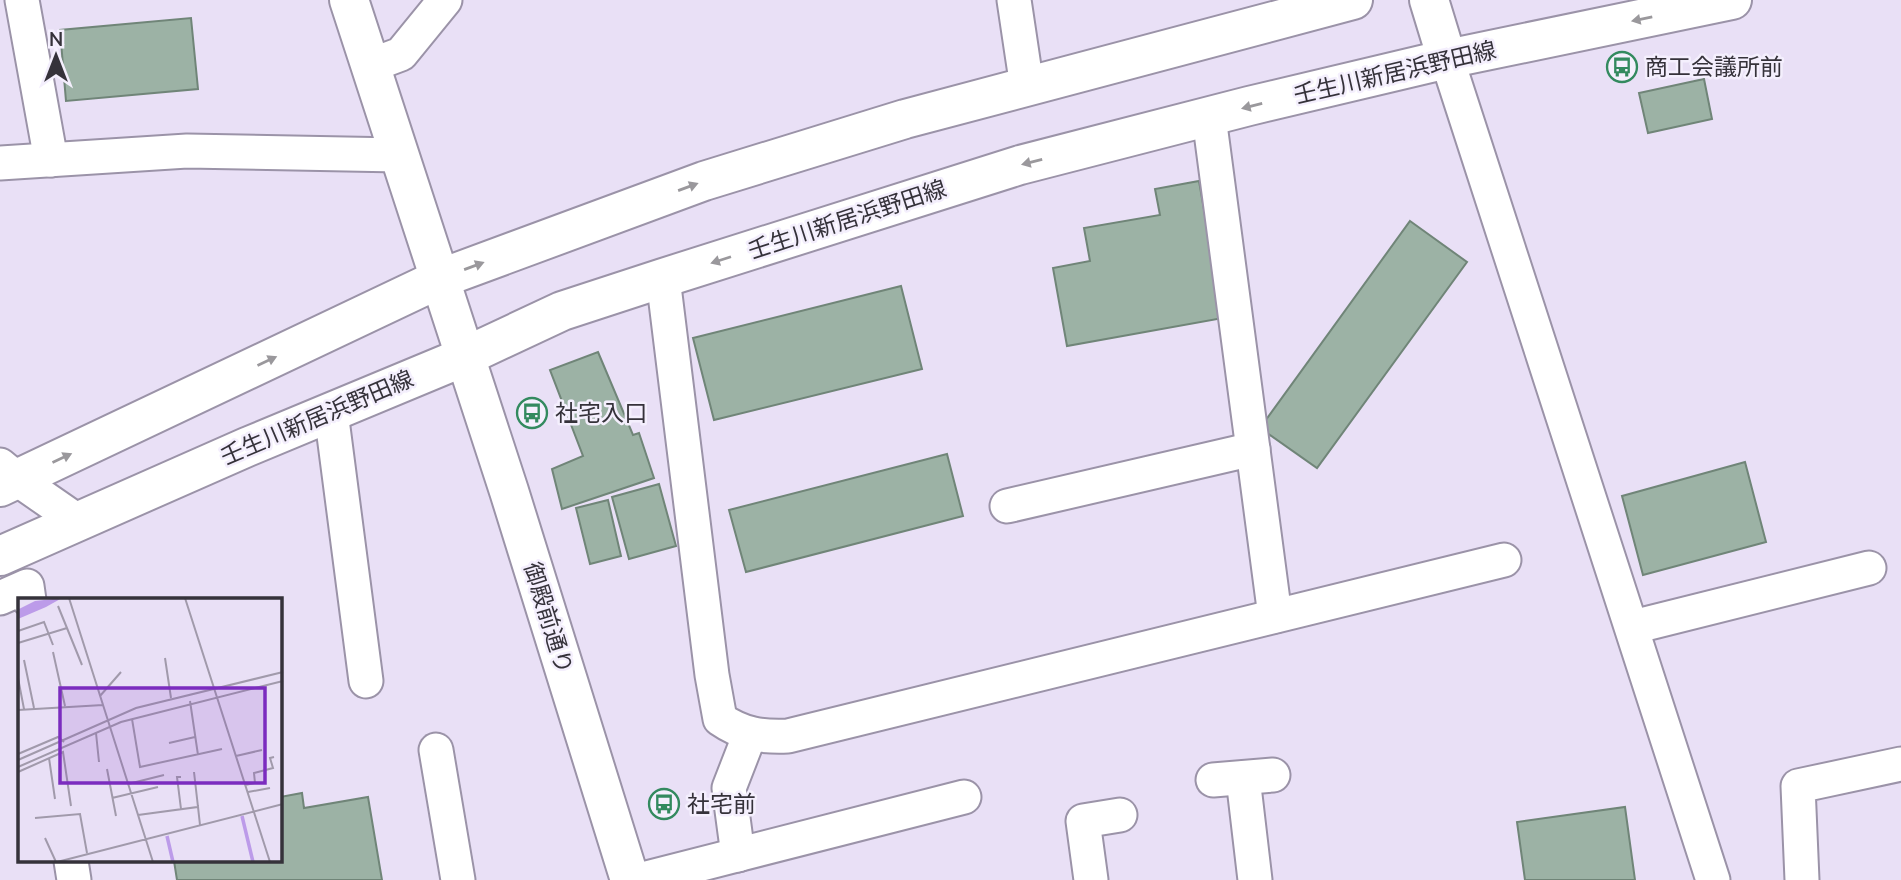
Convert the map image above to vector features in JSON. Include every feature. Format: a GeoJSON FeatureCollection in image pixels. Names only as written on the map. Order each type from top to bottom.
{"type":"FeatureCollection","features":[{"type":"Feature","properties":{"kind":"main road","name":"御殿前通り"},"geometry":{"type":"LineString","coordinates":[[349,0],[466,356],[630,880]]}},
{"type":"Feature","properties":{"kind":"main road"},"geometry":{"type":"LineString","coordinates":[[6,477],[439,279],[704,181],[905,119],[1353,0]]}},
{"type":"Feature","properties":{"kind":"main road"},"geometry":{"type":"LineString","coordinates":[[1429,0],[1447,59]]}},
{"type":"Feature","properties":{"kind":"main road","name":"壬生川新居浜野田線"},"geometry":{"type":"LineString","coordinates":[[0,556],[466,356],[562,311],[663,278],[1020,166],[1447,59],[1732,0]]}},
{"type":"Feature","properties":{"kind":"street"},"geometry":{"type":"LineString","coordinates":[[22,0],[51,160]]}},
{"type":"Feature","properties":{"kind":"street"},"geometry":{"type":"LineString","coordinates":[[369,66],[401,54],[445,0]]}},
{"type":"Feature","properties":{"kind":"street"},"geometry":{"type":"LineString","coordinates":[[1014,0],[1027,87]]}},
{"type":"Feature","properties":{"kind":"street"},"geometry":{"type":"LineString","coordinates":[[1447,59],[1713,880]]}},
{"type":"Feature","properties":{"kind":"street"},"geometry":{"type":"LineString","coordinates":[[1209,117],[1275,616]]}},
{"type":"Feature","properties":{"kind":"street"},"geometry":{"type":"LineString","coordinates":[[0,163],[187,151],[399,155]]}},
{"type":"Feature","properties":{"kind":"street"},"geometry":{"type":"LineString","coordinates":[[663,278],[716,697],[720,719],[737,731],[763,737],[788,736],[1503,560]]}},
{"type":"Feature","properties":{"kind":"street"},"geometry":{"type":"LineString","coordinates":[[331,412],[366,681]]}},
{"type":"Feature","properties":{"kind":"street"},"geometry":{"type":"LineString","coordinates":[[1006,506],[1253,449]]}},
{"type":"Feature","properties":{"kind":"street"},"geometry":{"type":"LineString","coordinates":[[6,477],[79,522]]}},
{"type":"Feature","properties":{"kind":"street"},"geometry":{"type":"LineString","coordinates":[[1633,627],[1869,568]]}},
{"type":"Feature","properties":{"kind":"street"},"geometry":{"type":"LineString","coordinates":[[0,598],[27,586],[29,598]]}},
{"type":"Feature","properties":{"kind":"street"},"geometry":{"type":"LineString","coordinates":[[738,855],[729,788],[750,734]]}},
{"type":"Feature","properties":{"kind":"street"},"geometry":{"type":"LineString","coordinates":[[436,750],[458,880]]}},
{"type":"Feature","properties":{"kind":"street"},"geometry":{"type":"LineString","coordinates":[[1802,880],[1798,786],[1901,764]]}},
{"type":"Feature","properties":{"kind":"street"},"geometry":{"type":"LineString","coordinates":[[1243,778],[1255,880]]}},
{"type":"Feature","properties":{"kind":"street"},"geometry":{"type":"LineString","coordinates":[[639,880],[964,797]]}},
{"type":"Feature","properties":{"kind":"street"},"geometry":{"type":"LineString","coordinates":[[1091,880],[1083,821],[1120,816]]}},
{"type":"Feature","properties":{"kind":"street"},"geometry":{"type":"LineString","coordinates":[[71,862],[74,880]]}},
{"type":"Feature","properties":{"kind":"building"},"geometry":{"type":"Polygon","coordinates":[[[191,18],[198,89],[66,101],[60,30],[191,18]]]}},
{"type":"Feature","properties":{"kind":"building"},"geometry":{"type":"Polygon","coordinates":[[[1704,79],[1712,119],[1648,133],[1639,93],[1704,79]]]}},
{"type":"Feature","properties":{"kind":"building"},"geometry":{"type":"Polygon","coordinates":[[[1199,181],[1223,318],[1067,346],[1053,268],[1090,261],[1084,228],[1160,215],[1155,189],[1199,181]]]}},
{"type":"Feature","properties":{"kind":"building"},"geometry":{"type":"Polygon","coordinates":[[[1410,221],[1467,262],[1317,468],[1260,428],[1410,221]]]}},
{"type":"Feature","properties":{"kind":"building"},"geometry":{"type":"Polygon","coordinates":[[[901,286],[922,369],[714,420],[693,338],[901,286]]]}},
{"type":"Feature","properties":{"kind":"building"},"geometry":{"type":"Polygon","coordinates":[[[598,352],[633,435],[639,433],[654,478],[562,509],[552,469],[583,456],[550,370],[598,352]]]}},
{"type":"Feature","properties":{"kind":"building"},"geometry":{"type":"Polygon","coordinates":[[[947,454],[963,516],[746,572],[729,510],[947,454]]]}},
{"type":"Feature","properties":{"kind":"building"},"geometry":{"type":"Polygon","coordinates":[[[1745,462],[1766,542],[1643,575],[1622,496],[1745,462]]]}},
{"type":"Feature","properties":{"kind":"building"},"geometry":{"type":"Polygon","coordinates":[[[659,484],[676,546],[629,559],[612,497],[659,484]]]}},
{"type":"Feature","properties":{"kind":"building"},"geometry":{"type":"Polygon","coordinates":[[[608,500],[621,556],[590,564],[576,508],[608,500]]]}},
{"type":"Feature","properties":{"kind":"building"},"geometry":{"type":"Polygon","coordinates":[[[302,793],[304,808],[368,797],[382,880],[177,880],[174,862],[282,862],[282,797],[302,793]]]}},
{"type":"Feature","properties":{"kind":"building"},"geometry":{"type":"Polygon","coordinates":[[[1625,807],[1635,880],[1525,880],[1517,822],[1625,807]]]}},
{"type":"Feature","properties":{"kind":"place","name":"商工会議所前"},"geometry":{"type":"Point","coordinates":[1622,67]}},
{"type":"Feature","properties":{"kind":"place","name":"社宅入口"},"geometry":{"type":"Point","coordinates":[532,413]}},
{"type":"Feature","properties":{"kind":"place","name":"社宅前"},"geometry":{"type":"Point","coordinates":[664,804]}}]}
